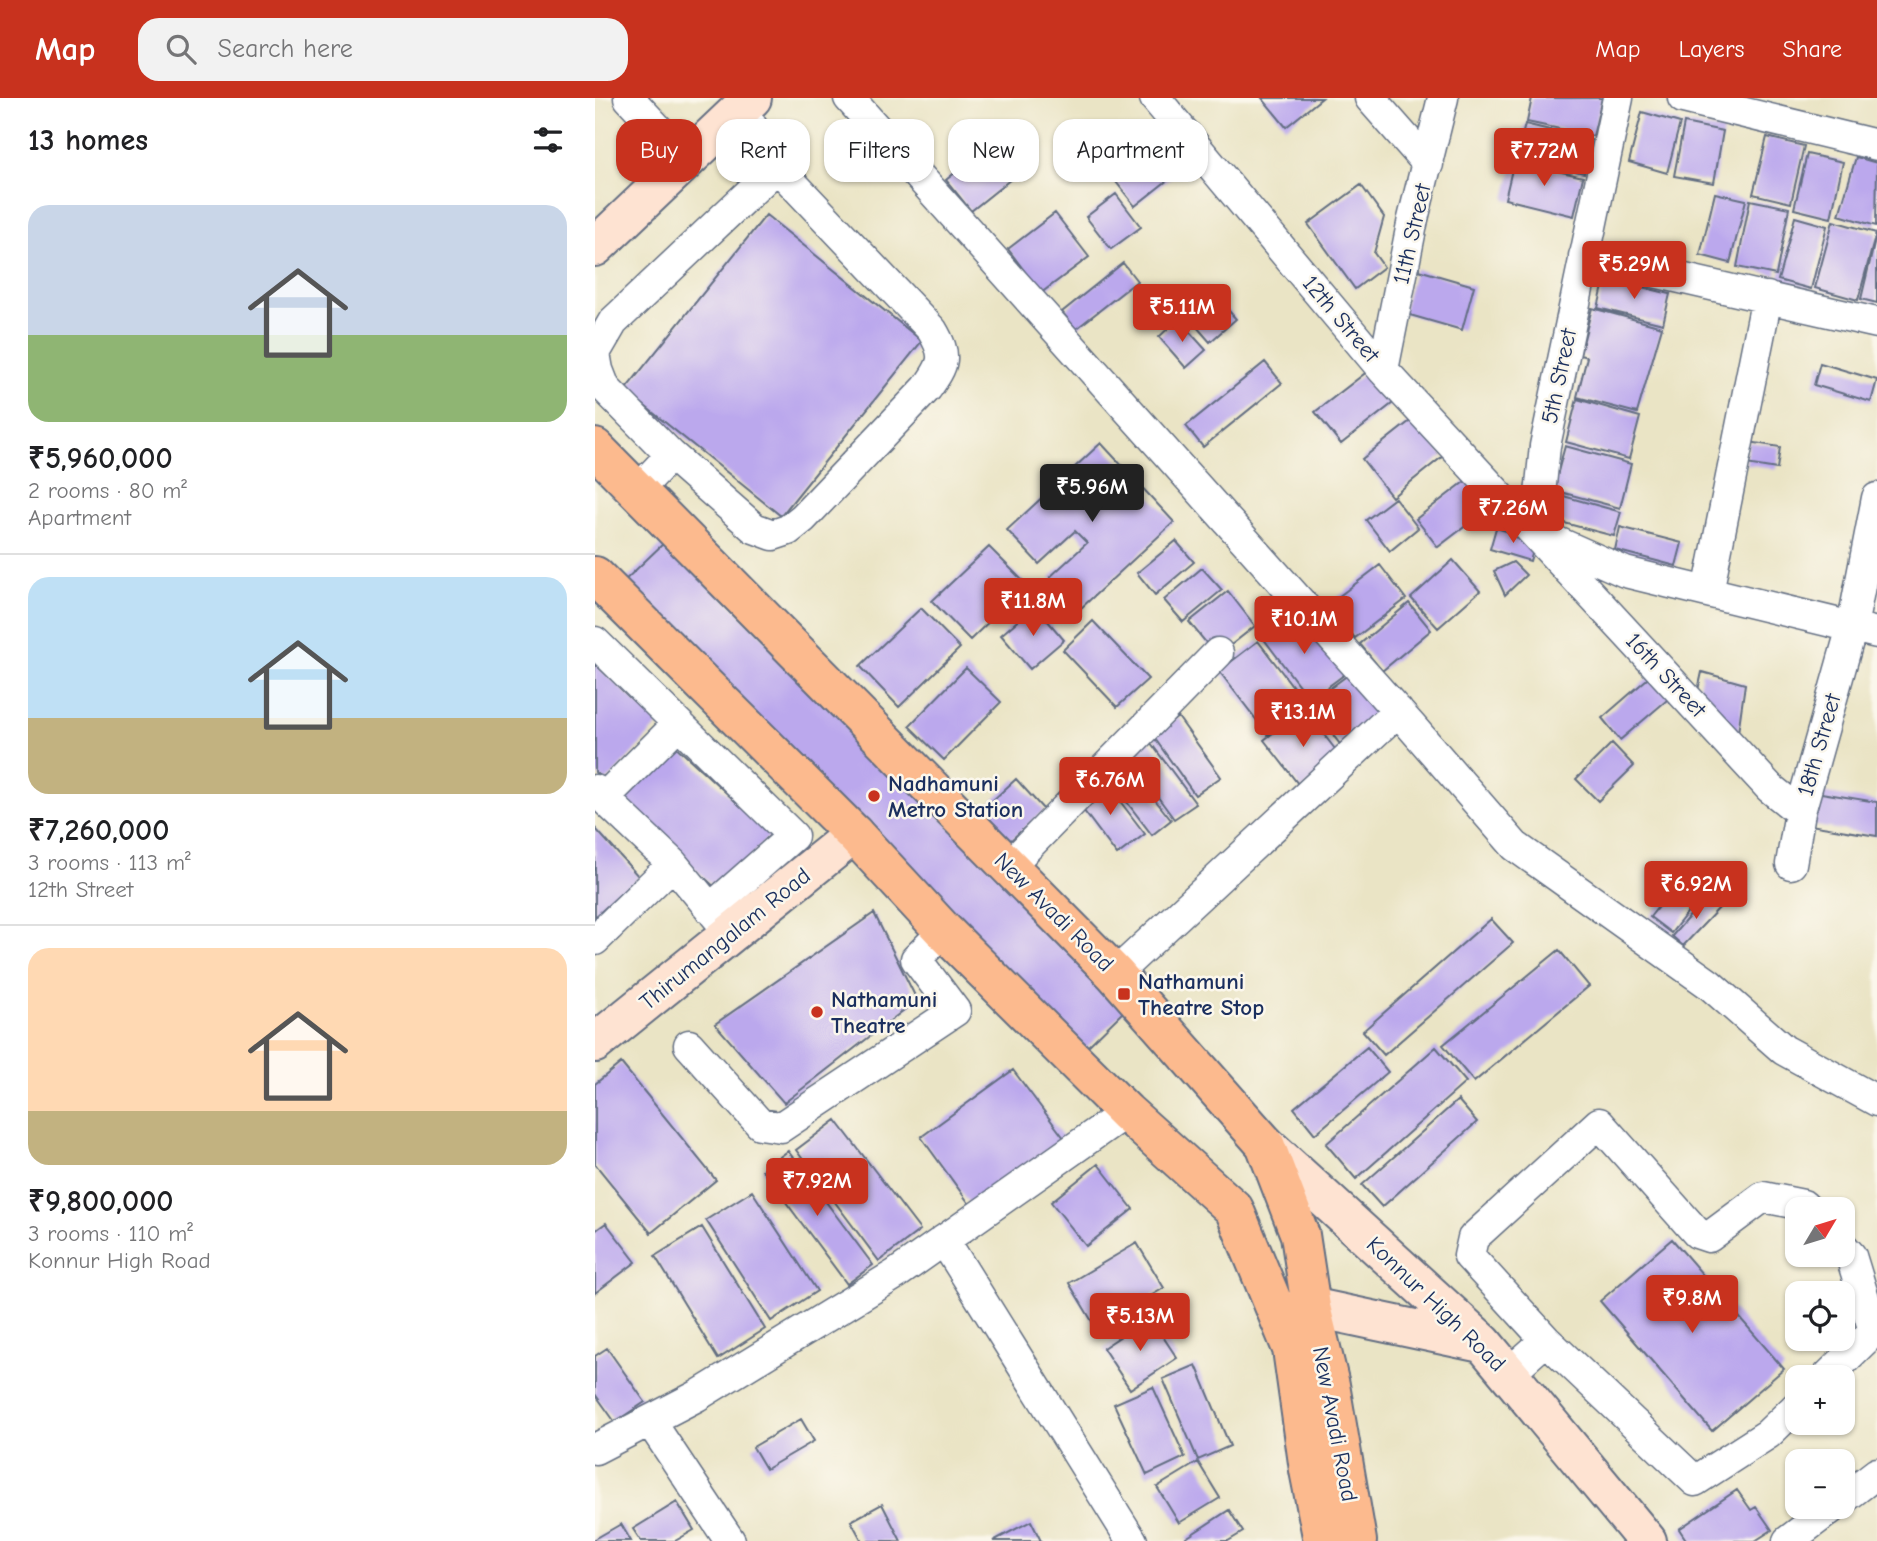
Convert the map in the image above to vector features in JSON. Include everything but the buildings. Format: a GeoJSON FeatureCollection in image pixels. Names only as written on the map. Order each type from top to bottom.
{"type":"FeatureCollection","features":[{"type":"Feature","properties":{"kind":"main road"},"geometry":{"type":"LineString","coordinates":[[702,146],[747,103]]}},
{"type":"Feature","properties":{"kind":"main road"},"geometry":{"type":"LineString","coordinates":[[595,247],[664,182]]}},
{"type":"Feature","properties":{"kind":"main road","name":"New Avadi Road"},"geometry":{"type":"LineString","coordinates":[[595,448],[1115,974],[1265,1144],[1300,1235],[1293,1349],[1309,1470],[1323,1541]]}},
{"type":"Feature","properties":{"kind":"main road","name":"New Avadi Road"},"geometry":{"type":"LineString","coordinates":[[595,576],[854,834],[943,931],[1126,1112],[1231,1205],[1295,1310],[1330,1385],[1357,1541]]}},
{"type":"Feature","properties":{"kind":"main road","name":"Thirumangalam Road"},"geometry":{"type":"LineString","coordinates":[[595,1043],[721,922],[854,834]]}},
{"type":"Feature","properties":{"kind":"main road","name":"Konnur High Road"},"geometry":{"type":"LineString","coordinates":[[1265,1144],[1483,1343],[1647,1541]]}},
{"type":"Feature","properties":{"kind":"main road"},"geometry":{"type":"LineString","coordinates":[[1231,1205],[1280,1182]]}},
{"type":"Feature","properties":{"kind":"main road"},"geometry":{"type":"LineString","coordinates":[[1295,1310],[1483,1343]]}},
{"type":"Feature","properties":{"kind":"street"},"geometry":{"type":"LineString","coordinates":[[629,98],[649,119]]}},
{"type":"Feature","properties":{"kind":"street"},"geometry":{"type":"LineString","coordinates":[[849,98],[1398,711],[1515,846],[1709,984],[1784,1050],[1877,1101]]}},
{"type":"Feature","properties":{"kind":"street","name":"12th Street"},"geometry":{"type":"LineString","coordinates":[[1154,98],[1383,370],[1536,533]]}},
{"type":"Feature","properties":{"kind":"street"},"geometry":{"type":"LineString","coordinates":[[1370,98],[1428,164]]}},
{"type":"Feature","properties":{"kind":"street","name":"11th Street"},"geometry":{"type":"LineString","coordinates":[[1383,370],[1413,219],[1443,98]]}},
{"type":"Feature","properties":{"kind":"street","name":"5th Street"},"geometry":{"type":"LineString","coordinates":[[1536,533],[1545,446],[1618,98]]}},
{"type":"Feature","properties":{"kind":"street"},"geometry":{"type":"LineString","coordinates":[[1683,98],[1877,145]]}},
{"type":"Feature","properties":{"kind":"street"},"geometry":{"type":"LineString","coordinates":[[747,103],[754,119]]}},
{"type":"Feature","properties":{"kind":"street"},"geometry":{"type":"LineString","coordinates":[[761,182],[613,322],[595,353],[605,388],[671,455],[754,528],[772,535],[788,530],[803,518],[927,388],[941,367],[943,348],[932,330],[791,182]]}},
{"type":"Feature","properties":{"kind":"street"},"geometry":{"type":"LineString","coordinates":[[1584,256],[1877,323]]}},
{"type":"Feature","properties":{"kind":"street"},"geometry":{"type":"LineString","coordinates":[[1708,592],[1767,297]]}},
{"type":"Feature","properties":{"kind":"street"},"geometry":{"type":"LineString","coordinates":[[637,491],[671,455]]}},
{"type":"Feature","properties":{"kind":"street","name":"18th Street"},"geometry":{"type":"LineString","coordinates":[[1791,864],[1800,812],[1864,630],[1877,498]]}},
{"type":"Feature","properties":{"kind":"street"},"geometry":{"type":"LineString","coordinates":[[1536,533],[1625,572],[1864,630]]}},
{"type":"Feature","properties":{"kind":"street","name":"16th Street"},"geometry":{"type":"LineString","coordinates":[[1536,533],[1770,788],[1800,812]]}},
{"type":"Feature","properties":{"kind":"street"},"geometry":{"type":"LineString","coordinates":[[595,642],[793,836],[721,922],[673,864],[599,794],[678,724]]}},
{"type":"Feature","properties":{"kind":"street"},"geometry":{"type":"LineString","coordinates":[[1009,866],[1218,653]]}},
{"type":"Feature","properties":{"kind":"street"},"geometry":{"type":"LineString","coordinates":[[1115,974],[1398,711]]}},
{"type":"Feature","properties":{"kind":"street"},"geometry":{"type":"LineString","coordinates":[[595,940],[673,864]]}},
{"type":"Feature","properties":{"kind":"street"},"geometry":{"type":"LineString","coordinates":[[689,1045],[760,1124],[781,1127],[955,1011],[916,959],[943,931]]}},
{"type":"Feature","properties":{"kind":"street"},"geometry":{"type":"LineString","coordinates":[[595,1449],[721,1382],[896,1274],[1126,1112]]}},
{"type":"Feature","properties":{"kind":"street"},"geometry":{"type":"LineString","coordinates":[[1785,1201],[1763,1197],[1709,1237],[1697,1233],[1599,1123],[1473,1238],[1469,1256],[1546,1340],[1695,1481],[1768,1434],[1785,1418]]}},
{"type":"Feature","properties":{"kind":"street"},"geometry":{"type":"LineString","coordinates":[[944,1240],[1132,1541]]}},
{"type":"Feature","properties":{"kind":"street"},"geometry":{"type":"LineString","coordinates":[[1839,1365],[1874,1331],[1854,1267]]}},
{"type":"Feature","properties":{"kind":"street"},"geometry":{"type":"LineString","coordinates":[[1508,1374],[1546,1340]]}},
{"type":"Feature","properties":{"kind":"street"},"geometry":{"type":"LineString","coordinates":[[650,1421],[730,1541]]}},
{"type":"Feature","properties":{"kind":"street"},"geometry":{"type":"LineString","coordinates":[[1855,1490],[1877,1473]]}},
{"type":"Feature","properties":{"kind":"street"},"geometry":{"type":"LineString","coordinates":[[1788,1541],[1817,1519]]}},
{"type":"Feature","properties":{"kind":"place","name":"Nadhamuni Metro Station"},"geometry":{"type":"Point","coordinates":[874,796]}},
{"type":"Feature","properties":{"kind":"place","name":"Nathamuni Theatre Stop"},"geometry":{"type":"Point","coordinates":[1124,994]}},
{"type":"Feature","properties":{"kind":"place","name":"Nathamuni Theatre"},"geometry":{"type":"Point","coordinates":[817,1012]}}]}
